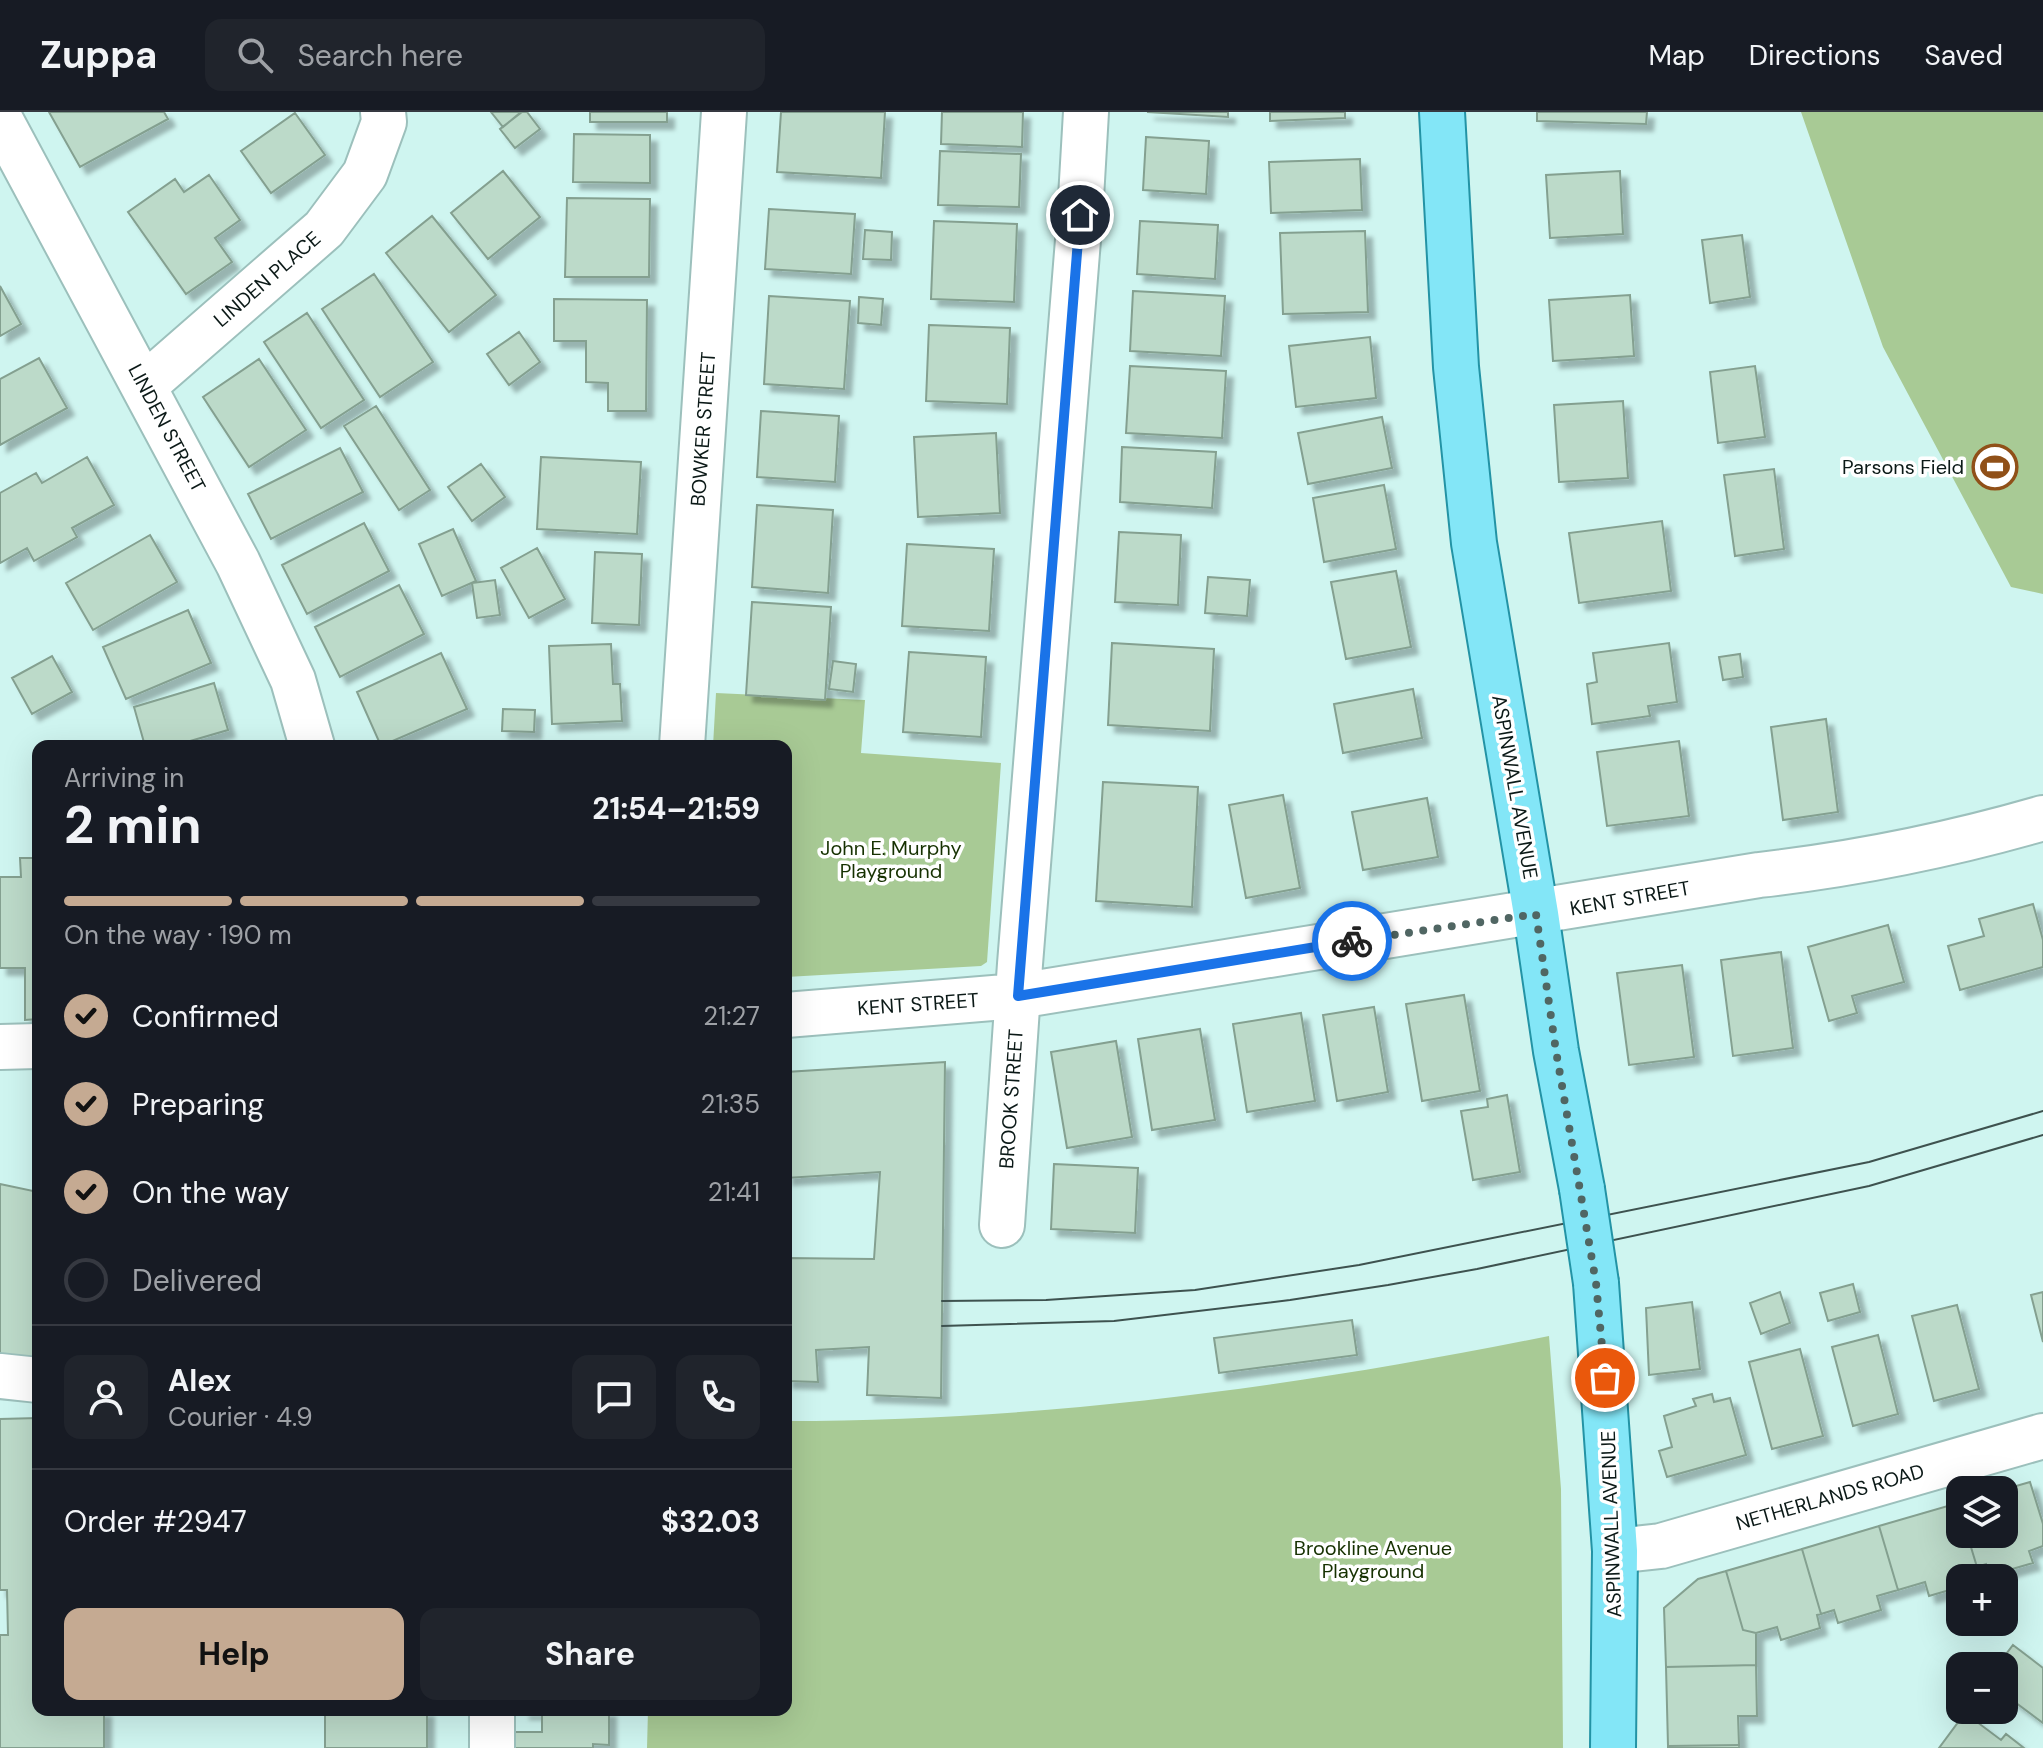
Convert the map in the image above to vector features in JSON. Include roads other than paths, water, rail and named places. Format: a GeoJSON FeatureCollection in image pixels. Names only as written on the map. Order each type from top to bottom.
{"type":"FeatureCollection","features":[{"type":"Feature","properties":{"kind":"main road","name":"ASPINWALL AVENUE"},"geometry":{"type":"LineString","coordinates":[[1442,112],[1455,352],[1474,543],[1596,1283],[1615,1551],[1613,1748]]}},
{"type":"Feature","properties":{"kind":"street","name":"LINDEN PLACE"},"geometry":{"type":"LineString","coordinates":[[145,385],[324,229],[365,174],[384,122],[383,112]]}},
{"type":"Feature","properties":{"kind":"street","name":"BOWKER STREET"},"geometry":{"type":"LineString","coordinates":[[682,740],[724,112]]}},
{"type":"Feature","properties":{"kind":"street","name":"BROOK STREET"},"geometry":{"type":"LineString","coordinates":[[1002,1225],[1086,112]]}},
{"type":"Feature","properties":{"kind":"street","name":"LINDEN STREET"},"geometry":{"type":"LineString","coordinates":[[0,119],[238,563],[287,667],[310,740]]}},
{"type":"Feature","properties":{"kind":"street","name":"KENT STREET"},"geometry":{"type":"LineString","coordinates":[[792,1015],[1018,996],[1259,955],[1536,914],[1759,875],[1832,867],[2043,818]]}},
{"type":"Feature","properties":{"kind":"street"},"geometry":{"type":"LineString","coordinates":[[0,1047],[32,1046]]}},
{"type":"Feature","properties":{"kind":"street"},"geometry":{"type":"LineString","coordinates":[[0,1376],[32,1379]]}},
{"type":"Feature","properties":{"kind":"street","name":"NETHERLANDS ROAD"},"geometry":{"type":"LineString","coordinates":[[1615,1551],[1661,1546],[2043,1436]]}},
{"type":"Feature","properties":{"kind":"street"},"geometry":{"type":"LineString","coordinates":[[492,1716],[492,1748]]}},
{"type":"Feature","properties":{"kind":"tram line"},"geometry":{"type":"LineString","coordinates":[[942,1301],[1046,1300],[1195,1290],[1359,1265],[1869,1162],[2043,1111]]}},
{"type":"Feature","properties":{"kind":"tram line"},"geometry":{"type":"LineString","coordinates":[[942,1326],[1114,1321],[1388,1285],[1869,1186],[2043,1135]]}},
{"type":"Feature","properties":{"kind":"place","name":"Parsons Field"},"geometry":{"type":"Point","coordinates":[1995,467]}},
{"type":"Feature","properties":{"kind":"park label","name":"John E. Murphy Playground"},"geometry":{"type":"Point","coordinates":[891,860]}},
{"type":"Feature","properties":{"kind":"park label","name":"Brookline Avenue Playground"},"geometry":{"type":"Point","coordinates":[1373,1560]}}]}
